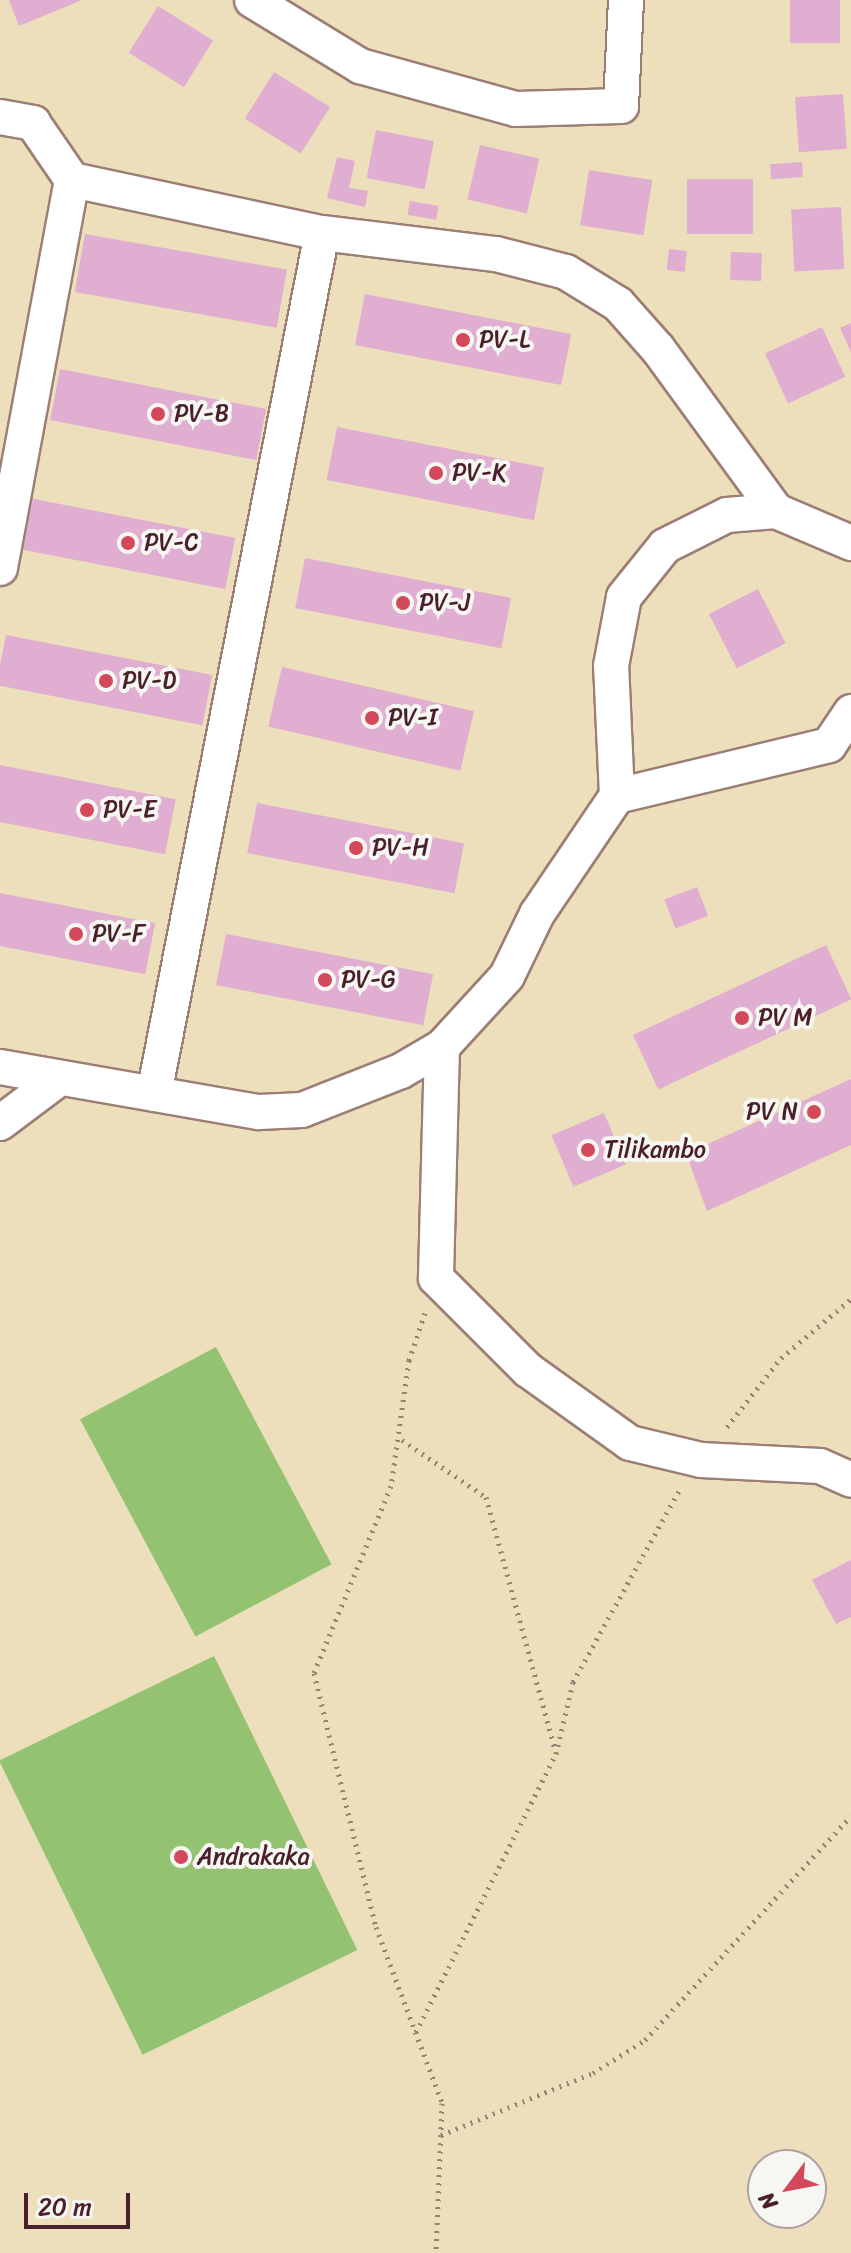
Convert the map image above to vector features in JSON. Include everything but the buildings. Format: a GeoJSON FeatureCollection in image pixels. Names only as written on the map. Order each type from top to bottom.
{"type":"FeatureCollection","features":[{"type":"Feature","properties":{"kind":"street"},"geometry":{"type":"LineString","coordinates":[[252,0],[360,66],[516,109],[621,106],[626,0]]}},
{"type":"Feature","properties":{"kind":"street"},"geometry":{"type":"LineString","coordinates":[[0,117],[33,123],[72,180],[322,233],[496,254],[566,272],[618,304],[658,349],[776,511]]}},
{"type":"Feature","properties":{"kind":"street"},"geometry":{"type":"LineString","coordinates":[[0,568],[72,180]]}},
{"type":"Feature","properties":{"kind":"street"},"geometry":{"type":"LineString","coordinates":[[154,1094],[322,233]]}},
{"type":"Feature","properties":{"kind":"street"},"geometry":{"type":"LineString","coordinates":[[0,1067],[259,1112],[302,1110],[401,1071],[442,1047],[507,976],[537,914],[617,796],[611,666],[624,597],[665,546],[727,515],[776,511],[851,543]]}},
{"type":"Feature","properties":{"kind":"street"},"geometry":{"type":"LineString","coordinates":[[617,796],[829,745],[851,712]]}},
{"type":"Feature","properties":{"kind":"street"},"geometry":{"type":"LineString","coordinates":[[442,1047],[436,1278],[528,1370],[630,1443],[701,1460],[820,1466],[851,1480]]}},
{"type":"Feature","properties":{"kind":"street"},"geometry":{"type":"LineString","coordinates":[[0,1123],[60,1078]]}},
{"type":"Feature","properties":{"kind":"path"},"geometry":{"type":"LineString","coordinates":[[436,1278],[409,1360],[402,1440],[372,1540],[314,1673],[376,1927],[442,2103],[436,2253]]}},
{"type":"Feature","properties":{"kind":"path"},"geometry":{"type":"LineString","coordinates":[[415,2032],[556,1754],[573,1682],[701,1460],[781,1358],[851,1299]]}},
{"type":"Feature","properties":{"kind":"path"},"geometry":{"type":"LineString","coordinates":[[402,1440],[486,1497],[556,1754]]}},
{"type":"Feature","properties":{"kind":"path"},"geometry":{"type":"LineString","coordinates":[[441,2135],[593,2073],[645,2040],[851,1816]]}},
{"type":"Feature","properties":{"kind":"green space"},"geometry":{"type":"Polygon","coordinates":[[[216,1347],[331,1564],[196,1637],[80,1419],[216,1347]]]}},
{"type":"Feature","properties":{"kind":"green space","name":"Andrakaka"},"geometry":{"type":"Polygon","coordinates":[[[214,1656],[357,1950],[143,2055],[0,1760],[214,1656]]]}},
{"type":"Feature","properties":{"kind":"place","name":"PV-L"},"geometry":{"type":"Point","coordinates":[463,340]}},
{"type":"Feature","properties":{"kind":"place","name":"PV-B"},"geometry":{"type":"Point","coordinates":[158,414]}},
{"type":"Feature","properties":{"kind":"place","name":"PV-K"},"geometry":{"type":"Point","coordinates":[436,473]}},
{"type":"Feature","properties":{"kind":"place","name":"PV-C"},"geometry":{"type":"Point","coordinates":[128,543]}},
{"type":"Feature","properties":{"kind":"place","name":"PV-J"},"geometry":{"type":"Point","coordinates":[403,603]}},
{"type":"Feature","properties":{"kind":"place","name":"PV-D"},"geometry":{"type":"Point","coordinates":[106,681]}},
{"type":"Feature","properties":{"kind":"place","name":"PV-I"},"geometry":{"type":"Point","coordinates":[372,718]}},
{"type":"Feature","properties":{"kind":"place","name":"PV-E"},"geometry":{"type":"Point","coordinates":[87,810]}},
{"type":"Feature","properties":{"kind":"place","name":"PV-H"},"geometry":{"type":"Point","coordinates":[356,848]}},
{"type":"Feature","properties":{"kind":"place","name":"PV-F"},"geometry":{"type":"Point","coordinates":[76,934]}},
{"type":"Feature","properties":{"kind":"place","name":"PV-G"},"geometry":{"type":"Point","coordinates":[325,980]}},
{"type":"Feature","properties":{"kind":"place","name":"PV M"},"geometry":{"type":"Point","coordinates":[742,1018]}},
{"type":"Feature","properties":{"kind":"place","name":"PV N"},"geometry":{"type":"Point","coordinates":[814,1112]}},
{"type":"Feature","properties":{"kind":"place","name":"Tilikambo"},"geometry":{"type":"Point","coordinates":[588,1150]}},
{"type":"Feature","properties":{"kind":"place","name":"Andrakaka"},"geometry":{"type":"Point","coordinates":[181,1857]}}]}
